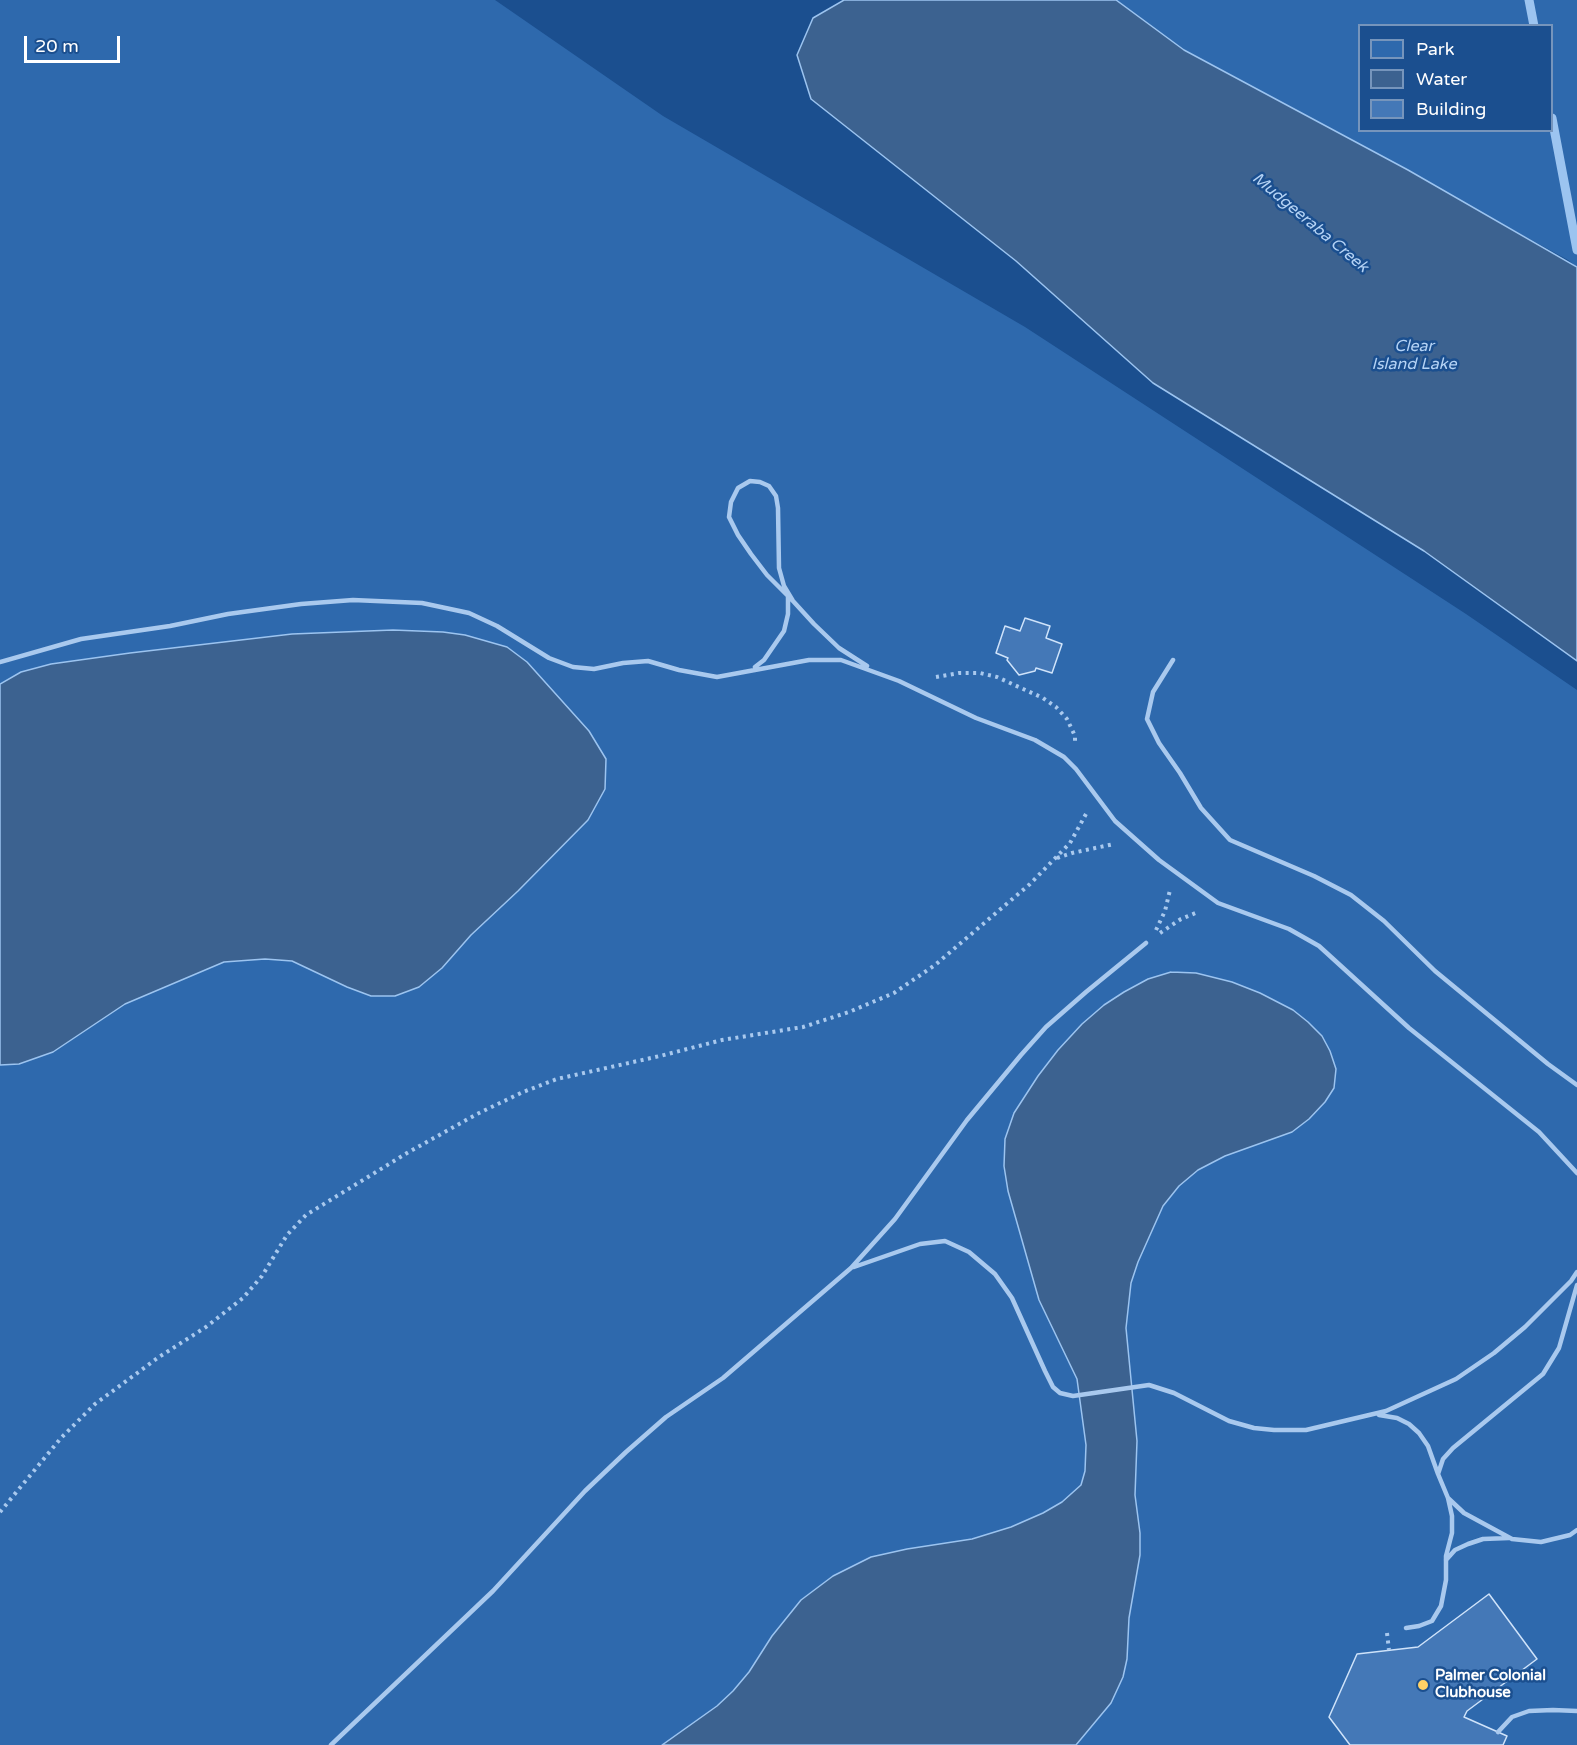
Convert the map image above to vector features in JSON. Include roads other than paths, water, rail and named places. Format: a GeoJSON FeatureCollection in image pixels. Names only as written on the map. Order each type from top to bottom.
{"type":"FeatureCollection","features":[{"type":"Feature","properties":{"kind":"lane"},"geometry":{"type":"LineString","coordinates":[[753,669],[764,660],[784,631],[790,599],[783,586],[779,568],[776,496],[769,486],[750,481],[738,488],[731,502],[729,517],[738,535],[767,575],[790,599],[814,624],[839,648],[861,664],[976,718],[1035,740],[1064,757],[1076,769],[1115,821],[1159,860],[1218,903],[1289,929],[1319,946],[1409,1028],[1539,1132],[1577,1173]]}},
{"type":"Feature","properties":{"kind":"lane"},"geometry":{"type":"LineString","coordinates":[[0,661],[81,639],[170,626],[228,614],[301,604],[386,601],[422,603],[469,613],[497,626],[549,657],[573,667],[594,669],[648,661],[717,677],[809,660],[841,660],[899,681]]}},
{"type":"Feature","properties":{"kind":"lane"},"geometry":{"type":"LineString","coordinates":[[1173,660],[1153,692],[1147,718],[1159,743],[1202,808],[1230,840],[1314,876],[1351,895],[1384,921],[1435,971],[1577,1085]]}},
{"type":"Feature","properties":{"kind":"lane"},"geometry":{"type":"LineString","coordinates":[[331,1745],[493,1591],[585,1491],[626,1452],[666,1417],[723,1378],[851,1268],[895,1219],[967,1120],[1021,1055],[1046,1028],[1086,992],[1146,943]]}},
{"type":"Feature","properties":{"kind":"lane"},"geometry":{"type":"LineString","coordinates":[[851,1268],[920,1244],[945,1241],[969,1252],[995,1274],[1012,1298],[1053,1387],[1066,1396],[1149,1385],[1174,1393],[1229,1421],[1254,1428],[1274,1430],[1306,1430],[1386,1410],[1421,1396],[1466,1372],[1494,1353],[1525,1327],[1571,1281],[1577,1272]]}},
{"type":"Feature","properties":{"kind":"lane"},"geometry":{"type":"LineString","coordinates":[[1438,1474],[1443,1459],[1453,1448],[1542,1374],[1558,1348],[1577,1285]]}},
{"type":"Feature","properties":{"kind":"lane"},"geometry":{"type":"LineString","coordinates":[[1368,1415],[1383,1414],[1409,1424],[1419,1433],[1428,1446],[1448,1498],[1452,1516],[1452,1533],[1445,1564],[1446,1581],[1441,1605],[1431,1621],[1406,1628]]}},
{"type":"Feature","properties":{"kind":"lane"},"geometry":{"type":"LineString","coordinates":[[1448,1498],[1464,1513],[1511,1539]]}},
{"type":"Feature","properties":{"kind":"lane"},"geometry":{"type":"LineString","coordinates":[[1445,1564],[1448,1556],[1455,1550],[1483,1539],[1541,1542],[1570,1535],[1577,1530]]}},
{"type":"Feature","properties":{"kind":"lane"},"geometry":{"type":"LineString","coordinates":[[1498,1732],[1512,1717],[1529,1711],[1577,1711]]}},
{"type":"Feature","properties":{"kind":"water","name":"Clear Island Lake"},"geometry":{"type":"Polygon","coordinates":[[[844,0],[1116,0],[1184,50],[1408,170],[1577,267],[1577,661],[1424,551],[1153,383],[1016,261],[811,99],[797,55],[813,18],[844,0]]]}},
{"type":"Feature","properties":{"kind":"water"},"geometry":{"type":"Polygon","coordinates":[[[393,630],[465,635],[507,647],[527,662],[589,731],[606,759],[605,789],[588,820],[471,935],[442,968],[419,987],[395,996],[371,996],[292,961],[265,959],[224,962],[125,1004],[53,1052],[19,1064],[0,1065],[0,684],[21,672],[51,664],[130,653],[292,634],[393,630]]]}},
{"type":"Feature","properties":{"kind":"water"},"geometry":{"type":"Polygon","coordinates":[[[1171,972],[1196,973],[1232,982],[1293,1010],[1322,1036],[1336,1069],[1334,1088],[1325,1102],[1309,1119],[1292,1132],[1225,1156],[1198,1170],[1179,1186],[1163,1206],[1138,1262],[1131,1283],[1126,1328],[1137,1441],[1135,1495],[1140,1533],[1140,1555],[1129,1618],[1127,1659],[1123,1677],[1111,1703],[1076,1745],[662,1745],[717,1706],[733,1691],[801,1600],[833,1576],[871,1557],[972,1539],[1011,1527],[1062,1502],[1081,1485],[1085,1471],[1086,1445],[1077,1379],[1039,1300],[1008,1191],[1004,1166],[1005,1139],[1014,1113],[1038,1076],[1082,1024],[1124,992],[1148,979],[1171,972]]]}},
{"type":"Feature","properties":{"kind":"waterway"},"geometry":{"type":"LineString","coordinates":[[1529,0],[1534,24]]}},
{"type":"Feature","properties":{"kind":"waterway"},"geometry":{"type":"LineString","coordinates":[[1553,123],[1577,250]]}},
{"type":"Feature","properties":{"kind":"place","name":"Palmer Colonial Clubhouse"},"geometry":{"type":"Point","coordinates":[1423,1685]}},
{"type":"Feature","properties":{"kind":"water label","name":"Mudgeeraba Creek"},"geometry":{"type":"Point","coordinates":[1310,223]}}]}
